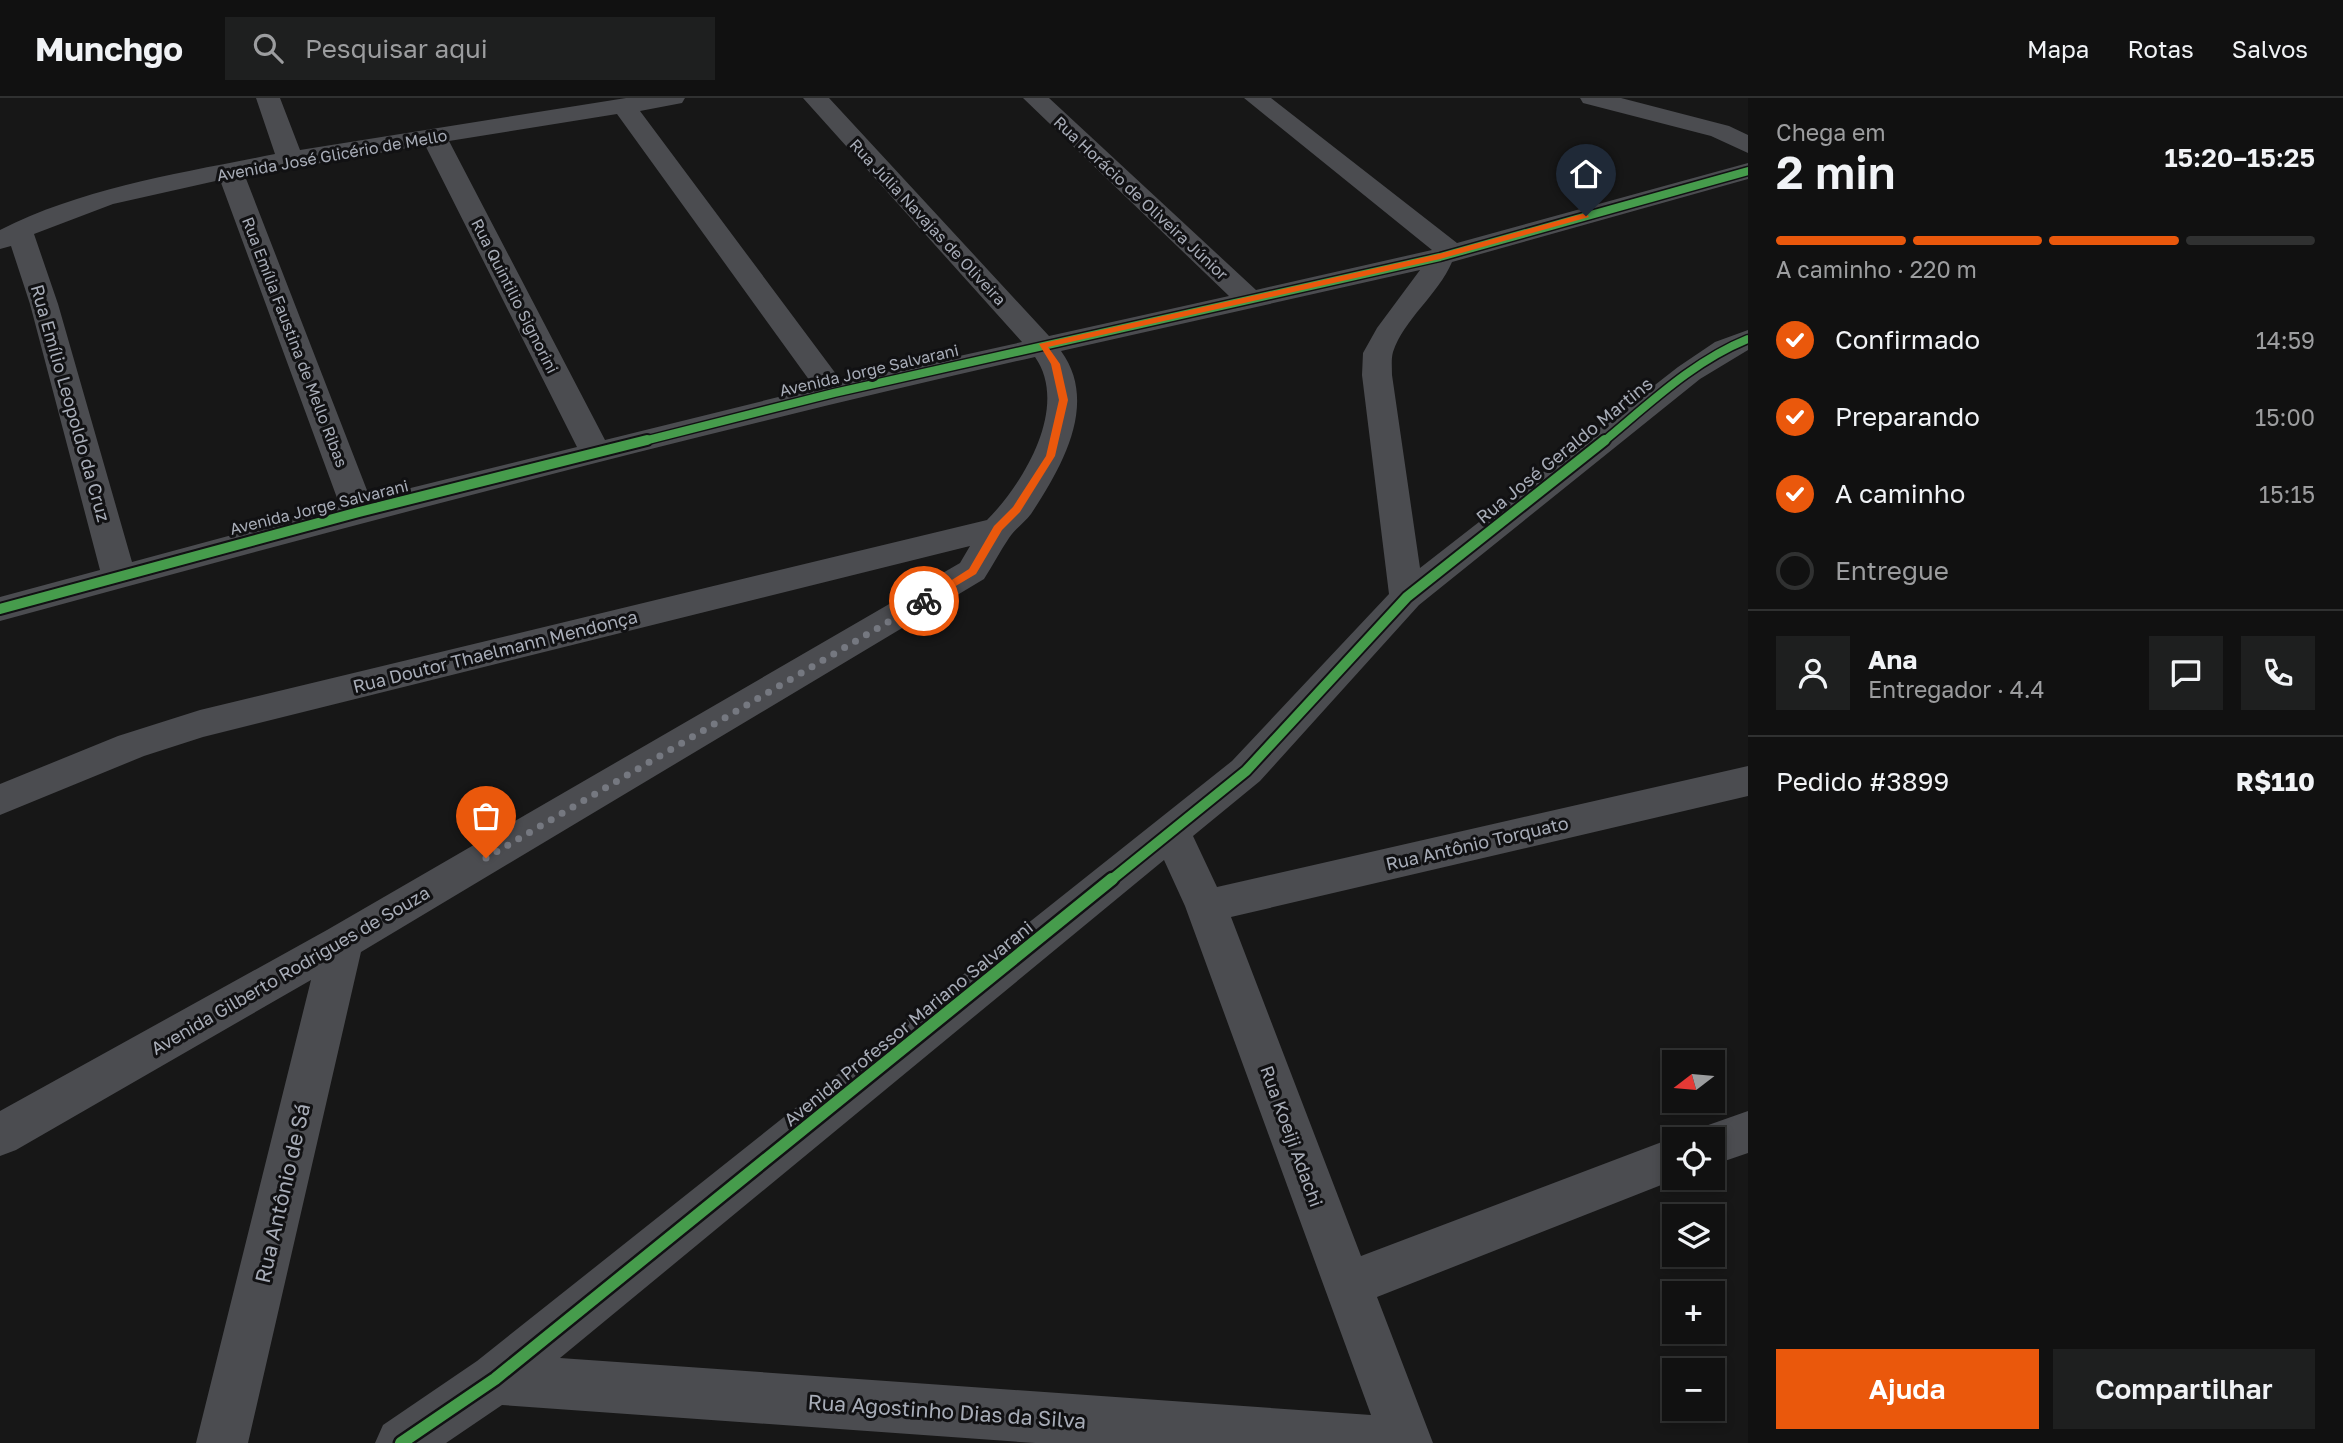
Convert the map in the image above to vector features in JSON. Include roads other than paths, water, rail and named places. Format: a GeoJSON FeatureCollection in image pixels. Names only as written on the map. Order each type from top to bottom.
{"type":"FeatureCollection","features":[{"type":"Feature","properties":{"kind":"street"},"geometry":{"type":"LineString","coordinates":[[268,98],[290,159]]}},
{"type":"Feature","properties":{"kind":"street","name":"Avenida José Glicério de Mello"},"geometry":{"type":"LineString","coordinates":[[10,235],[86,203],[290,159],[673,98]]}},
{"type":"Feature","properties":{"kind":"street","name":"Rua Júlia Navajas de Oliveira"},"geometry":{"type":"LineString","coordinates":[[815,98],[1042,346]]}},
{"type":"Feature","properties":{"kind":"street","name":"Rua Horácio de Oliveira Júnior"},"geometry":{"type":"LineString","coordinates":[[1035,98],[1248,298]]}},
{"type":"Feature","properties":{"kind":"street"},"geometry":{"type":"LineString","coordinates":[[1256,98],[1446,255],[1392,328],[1378,353],[1377,375],[1407,597]]}},
{"type":"Feature","properties":{"kind":"street"},"geometry":{"type":"LineString","coordinates":[[1592,98],[1720,131],[1748,145]]}},
{"type":"Feature","properties":{"kind":"street"},"geometry":{"type":"LineString","coordinates":[[624,107],[834,393]]}},
{"type":"Feature","properties":{"kind":"street","name":"Rua Quintilio Signorini"},"geometry":{"type":"LineString","coordinates":[[434,138],[596,454]]}},
{"type":"Feature","properties":{"kind":"street","name":"Avenida Jorge Salvarani"},"geometry":{"type":"LineString","coordinates":[[0,609],[359,512],[834,393],[1446,255],[1748,171]]}},
{"type":"Feature","properties":{"kind":"street","name":"Rua Emília Faustina de Mello Ribas"},"geometry":{"type":"LineString","coordinates":[[230,172],[359,512]]}},
{"type":"Feature","properties":{"kind":"street","name":"Rua Emílio Leopoldo da Cruz"},"geometry":{"type":"LineString","coordinates":[[10,235],[44,304],[120,576]]}},
{"type":"Feature","properties":{"kind":"street","name":"Rua José Geraldo Martins"},"geometry":{"type":"LineString","coordinates":[[1407,597],[1689,373],[1726,348],[1748,339]]}},
{"type":"Feature","properties":{"kind":"street","name":"Avenida Gilberto Rodrigues de Souza"},"geometry":{"type":"LineString","coordinates":[[0,1135],[342,942],[972,571],[998,528],[1017,509],[1050,456],[1063,400],[1055,364],[1042,346]]}},
{"type":"Feature","properties":{"kind":"street","name":"Rua Doutor Thaelmann Mendonça"},"geometry":{"type":"LineString","coordinates":[[0,800],[131,746],[200,724],[998,528]]}},
{"type":"Feature","properties":{"kind":"street","name":"Avenida Professor Mariano Salvarani"},"geometry":{"type":"LineString","coordinates":[[401,1443],[495,1379],[1246,772],[1407,597]]}},
{"type":"Feature","properties":{"kind":"street","name":"Rua Antônio Torquato"},"geometry":{"type":"LineString","coordinates":[[1206,906],[1748,781]]}},
{"type":"Feature","properties":{"kind":"street","name":"Rua Koeiji Adachi"},"geometry":{"type":"LineString","coordinates":[[1171,832],[1206,906],[1407,1443]]}},
{"type":"Feature","properties":{"kind":"street","name":"Rua Antônio de Sá"},"geometry":{"type":"LineString","coordinates":[[222,1443],[342,942]]}},
{"type":"Feature","properties":{"kind":"street"},"geometry":{"type":"LineString","coordinates":[[1725,1140],[1748,1132]]}},
{"type":"Feature","properties":{"kind":"street"},"geometry":{"type":"LineString","coordinates":[[1347,1284],[1662,1163]]}},
{"type":"Feature","properties":{"kind":"street","name":"Rua Agostinho Dias da Silva"},"geometry":{"type":"LineString","coordinates":[[495,1379],[1400,1443]]}}]}
